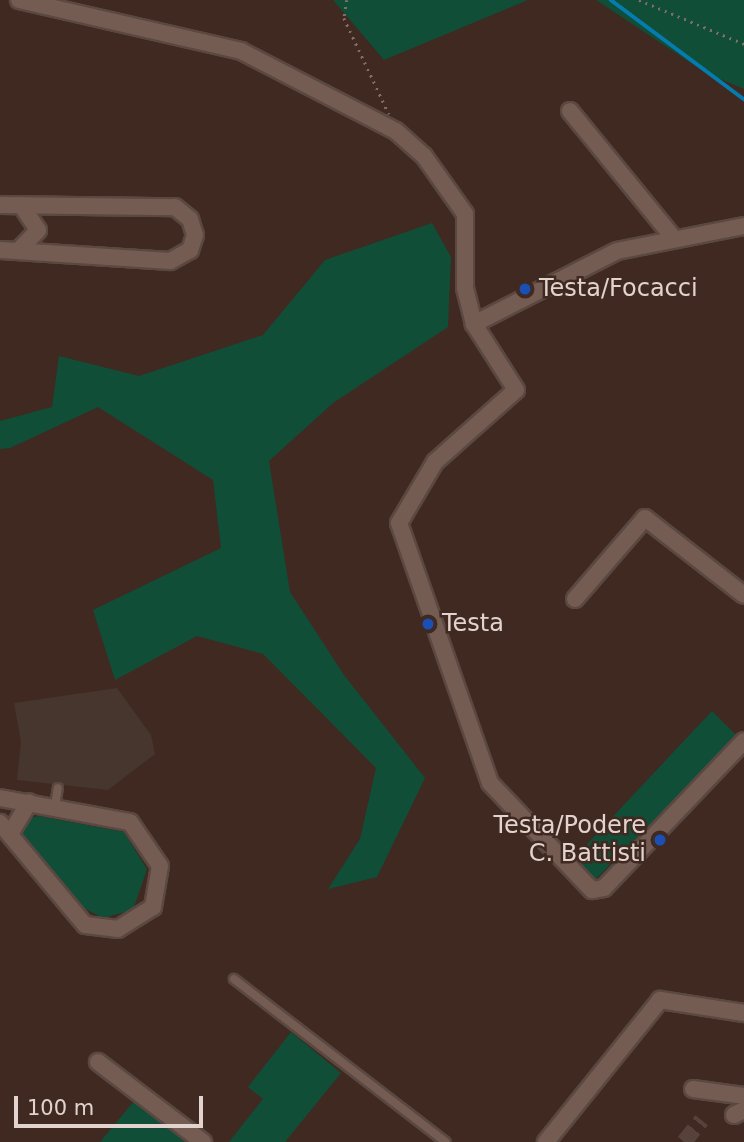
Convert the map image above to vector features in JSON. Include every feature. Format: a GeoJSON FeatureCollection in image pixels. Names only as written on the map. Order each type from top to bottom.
{"type":"FeatureCollection","features":[{"type":"Feature","properties":{"kind":"street"},"geometry":{"type":"LineString","coordinates":[[19,0],[93,8],[248,54],[384,124],[417,148],[465,214],[465,288],[474,324],[516,390],[435,462],[404,509],[400,534],[495,791],[598,892],[744,741]]}},
{"type":"Feature","properties":{"kind":"street"},"geometry":{"type":"LineString","coordinates":[[570,111],[671,235]]}},
{"type":"Feature","properties":{"kind":"street"},"geometry":{"type":"LineString","coordinates":[[0,205],[175,207],[190,219],[195,234],[190,250],[170,261],[0,250]]}},
{"type":"Feature","properties":{"kind":"street"},"geometry":{"type":"LineString","coordinates":[[18,251],[38,230],[21,205]]}},
{"type":"Feature","properties":{"kind":"street"},"geometry":{"type":"LineString","coordinates":[[474,324],[574,269],[671,235],[744,226]]}},
{"type":"Feature","properties":{"kind":"street"},"geometry":{"type":"LineString","coordinates":[[575,599],[645,518],[744,595]]}},
{"type":"Feature","properties":{"kind":"street"},"geometry":{"type":"LineString","coordinates":[[0,798],[29,802],[55,806],[125,819],[144,836],[161,873],[156,900],[143,917],[110,930],[78,921],[5,829],[29,802]]}},
{"type":"Feature","properties":{"kind":"street"},"geometry":{"type":"LineString","coordinates":[[546,1142],[660,1000],[744,1013]]}},
{"type":"Feature","properties":{"kind":"street"},"geometry":{"type":"LineString","coordinates":[[98,1062],[203,1142]]}},
{"type":"Feature","properties":{"kind":"street"},"geometry":{"type":"LineString","coordinates":[[693,1089],[744,1096]]}},
{"type":"Feature","properties":{"kind":"lane"},"geometry":{"type":"LineString","coordinates":[[55,806],[58,788]]}},
{"type":"Feature","properties":{"kind":"lane"},"geometry":{"type":"LineString","coordinates":[[234,979],[446,1142]]}},
{"type":"Feature","properties":{"kind":"path"},"geometry":{"type":"LineString","coordinates":[[347,0],[344,18],[374,87],[386,98],[384,124]]}},
{"type":"Feature","properties":{"kind":"path"},"geometry":{"type":"LineString","coordinates":[[639,0],[744,44]]}},
{"type":"Feature","properties":{"kind":"shaded area"},"geometry":{"type":"Polygon","coordinates":[[[117,688],[151,735],[155,754],[108,790],[17,780],[21,742],[14,703],[117,688]]]}},
{"type":"Feature","properties":{"kind":"green space"},"geometry":{"type":"Polygon","coordinates":[[[333,0],[528,0],[384,60],[333,0]]]}},
{"type":"Feature","properties":{"kind":"green space"},"geometry":{"type":"Polygon","coordinates":[[[596,0],[744,0],[744,89],[706,73],[596,0]]]}},
{"type":"Feature","properties":{"kind":"green space"},"geometry":{"type":"Polygon","coordinates":[[[432,223],[451,257],[448,327],[333,403],[269,461],[290,592],[344,675],[425,778],[377,877],[328,889],[360,839],[376,768],[263,654],[197,636],[115,680],[93,610],[221,548],[213,480],[98,407],[10,448],[0,449],[0,421],[52,407],[59,356],[139,376],[263,335],[325,260],[432,223]]]}},
{"type":"Feature","properties":{"kind":"green space"},"geometry":{"type":"Polygon","coordinates":[[[712,711],[737,736],[594,881],[573,859],[712,711]]]}},
{"type":"Feature","properties":{"kind":"green space"},"geometry":{"type":"Polygon","coordinates":[[[39,816],[124,832],[147,869],[133,910],[103,918],[74,903],[21,833],[29,818],[39,816]]]}},
{"type":"Feature","properties":{"kind":"green space"},"geometry":{"type":"Polygon","coordinates":[[[291,1032],[341,1073],[285,1142],[229,1142],[263,1099],[248,1087],[291,1032]]]}},
{"type":"Feature","properties":{"kind":"green space"},"geometry":{"type":"Polygon","coordinates":[[[134,1101],[185,1142],[100,1142],[134,1101]]]}},
{"type":"Feature","properties":{"kind":"waterway"},"geometry":{"type":"LineString","coordinates":[[611,0],[744,99]]}},
{"type":"Feature","properties":{"kind":"tunnel"},"geometry":{"type":"LineString","coordinates":[[684,1142],[702,1120]]}},
{"type":"Feature","properties":{"kind":"place","name":"Testa/Focacci"},"geometry":{"type":"Point","coordinates":[525,289]}},
{"type":"Feature","properties":{"kind":"place","name":"Testa"},"geometry":{"type":"Point","coordinates":[428,624]}},
{"type":"Feature","properties":{"kind":"place","name":"Testa/Podere C. Battisti"},"geometry":{"type":"Point","coordinates":[660,840]}}]}
